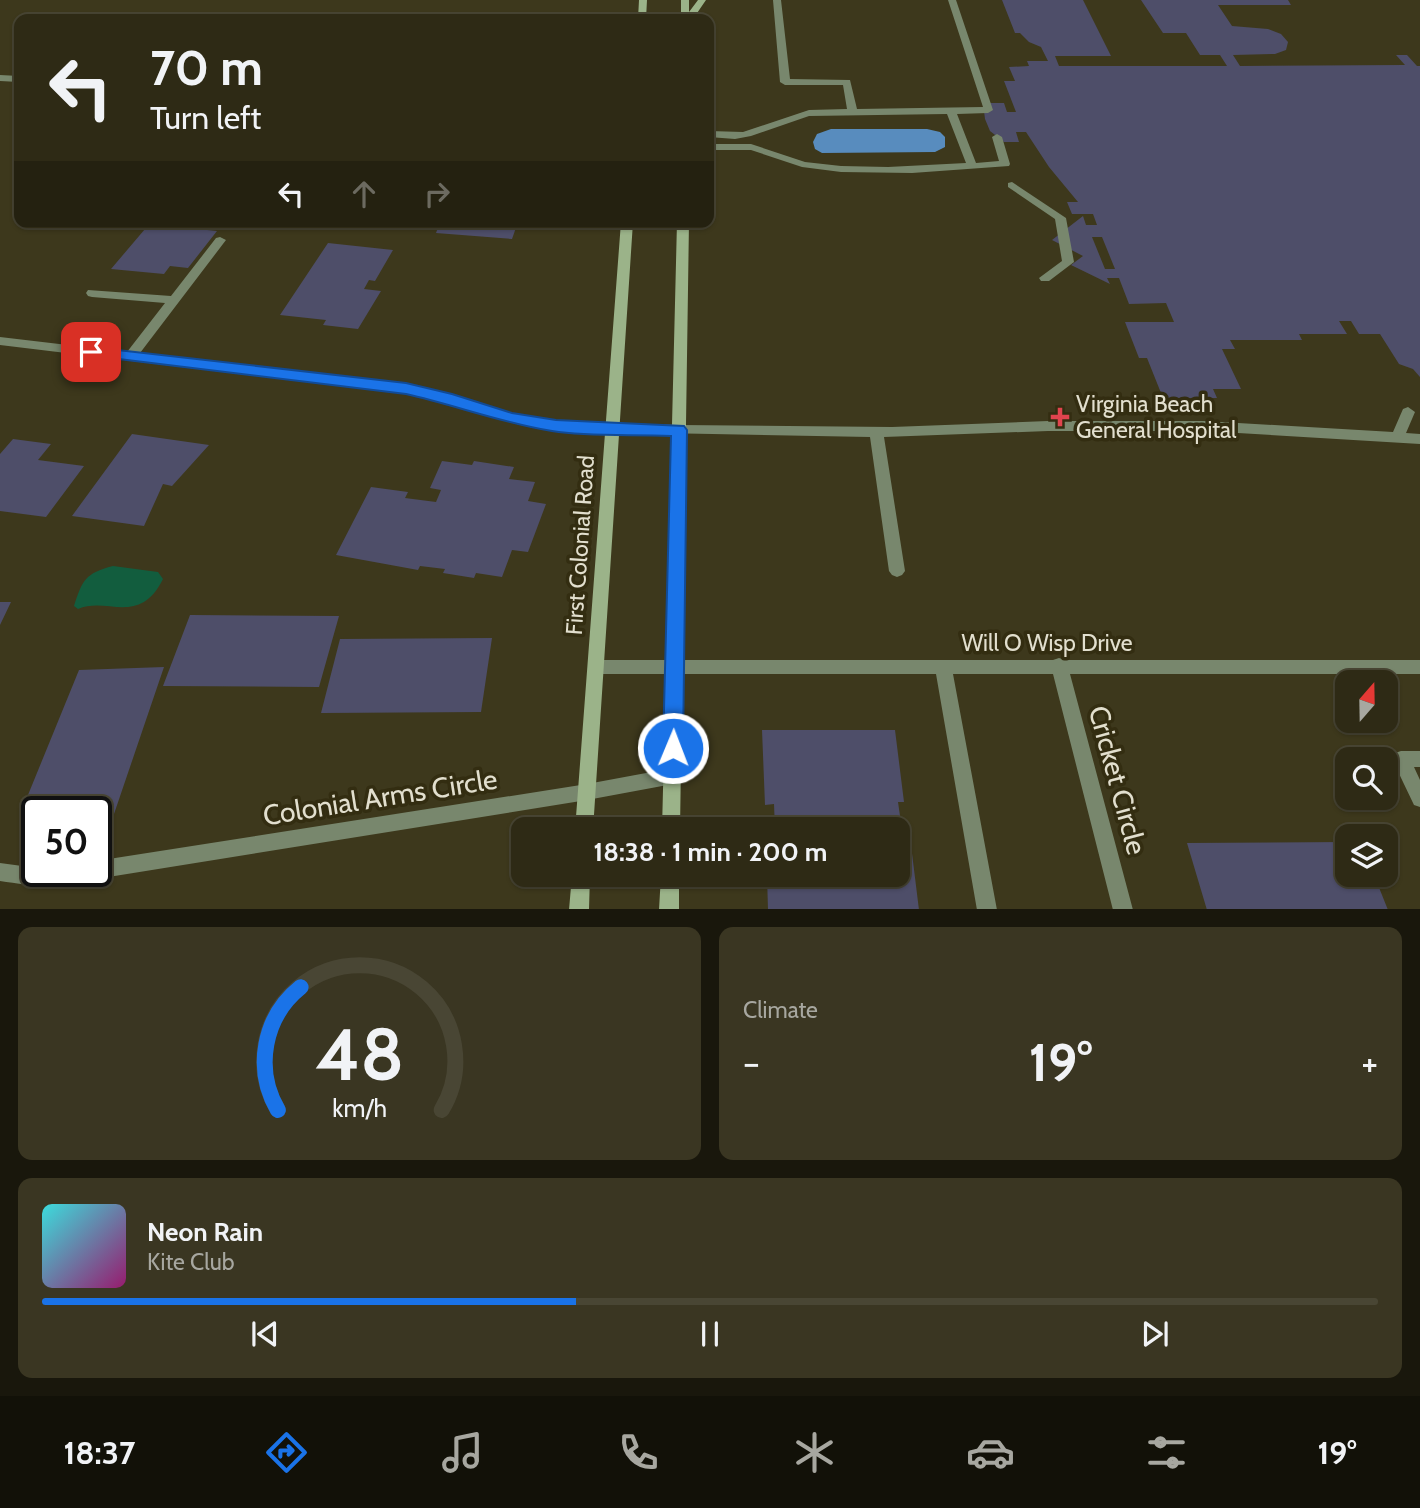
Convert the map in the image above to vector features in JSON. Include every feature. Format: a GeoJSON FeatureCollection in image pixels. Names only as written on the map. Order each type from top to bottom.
{"type":"FeatureCollection","features":[{"type":"Feature","properties":{"kind":"main road"},"geometry":{"type":"LineString","coordinates":[[691,14],[702,0]]}},
{"type":"Feature","properties":{"kind":"main road","name":"First Colonial Road"},"geometry":{"type":"LineString","coordinates":[[585,817],[627,228]]}},
{"type":"Feature","properties":{"kind":"main road"},"geometry":{"type":"LineString","coordinates":[[671,817],[684,228]]}},
{"type":"Feature","properties":{"kind":"main road"},"geometry":{"type":"LineString","coordinates":[[579,909],[580,887]]}},
{"type":"Feature","properties":{"kind":"main road"},"geometry":{"type":"LineString","coordinates":[[669,909],[670,887]]}},
{"type":"Feature","properties":{"kind":"street"},"geometry":{"type":"LineString","coordinates":[[777,0],[785,82],[847,82],[853,113]]}},
{"type":"Feature","properties":{"kind":"street"},"geometry":{"type":"LineString","coordinates":[[714,134],[742,136],[809,113],[952,113],[988,108],[952,0]]}},
{"type":"Feature","properties":{"kind":"street"},"geometry":{"type":"LineString","coordinates":[[952,113],[972,166]]}},
{"type":"Feature","properties":{"kind":"street"},"geometry":{"type":"LineString","coordinates":[[714,147],[740,145],[758,148],[782,159],[820,168],[1006,164],[997,137]]}},
{"type":"Feature","properties":{"kind":"street"},"geometry":{"type":"LineString","coordinates":[[1012,185],[1060,218],[1068,262],[1045,278]]}},
{"type":"Feature","properties":{"kind":"street"},"geometry":{"type":"LineString","coordinates":[[131,356],[220,240]]}},
{"type":"Feature","properties":{"kind":"street"},"geometry":{"type":"LineString","coordinates":[[92,293],[174,300]]}},
{"type":"Feature","properties":{"kind":"street"},"geometry":{"type":"LineString","coordinates":[[0,341],[406,389],[452,399],[511,418],[556,426],[876,432],[1048,426],[1204,426],[1420,439]]}},
{"type":"Feature","properties":{"kind":"street"},"geometry":{"type":"LineString","coordinates":[[1397,438],[1408,412]]}},
{"type":"Feature","properties":{"kind":"street"},"geometry":{"type":"LineString","coordinates":[[876,432],[897,571]]}},
{"type":"Feature","properties":{"kind":"street","name":"Cricket Circle"},"geometry":{"type":"LineString","coordinates":[[1059,665],[1123,909]]}},
{"type":"Feature","properties":{"kind":"street"},"geometry":{"type":"LineString","coordinates":[[943,666],[987,909]]}},
{"type":"Feature","properties":{"kind":"street","name":"Will O Wisp Drive"},"geometry":{"type":"LineString","coordinates":[[596,667],[1420,667]]}},
{"type":"Feature","properties":{"kind":"street"},"geometry":{"type":"LineString","coordinates":[[1420,759],[1401,759],[1420,799]]}},
{"type":"Feature","properties":{"kind":"street","name":"Colonial Arms Circle"},"geometry":{"type":"LineString","coordinates":[[112,867],[673,776]]}},
{"type":"Feature","properties":{"kind":"street"},"geometry":{"type":"LineString","coordinates":[[0,872],[21,875]]}},
{"type":"Feature","properties":{"kind":"green space"},"geometry":{"type":"Polygon","coordinates":[[[113,566],[158,572],[163,579],[154,594],[133,606],[89,606],[78,609],[74,606],[86,579],[113,566]]]}},
{"type":"Feature","properties":{"kind":"water"},"geometry":{"type":"Polygon","coordinates":[[[831,129],[927,129],[940,132],[945,137],[945,147],[935,152],[822,153],[815,149],[813,142],[817,134],[831,129]]]}},
{"type":"Feature","properties":{"kind":"building"},"geometry":{"type":"Polygon","coordinates":[[[1002,0],[1083,0],[1111,56],[1055,56],[1059,66],[1227,66],[1220,55],[1200,55],[1186,33],[1163,33],[1141,0],[1288,0],[1291,5],[1218,5],[1232,26],[1268,29],[1281,34],[1288,42],[1286,50],[1275,54],[1233,55],[1240,66],[1405,65],[1396,55],[1407,55],[1420,66],[1420,377],[1413,369],[1399,364],[1380,334],[1359,334],[1351,321],[1339,321],[1347,334],[1299,334],[1302,340],[1230,340],[1235,349],[1222,349],[1241,389],[1213,389],[1217,398],[1163,398],[1147,358],[1139,358],[1125,322],[1174,322],[1166,303],[1129,304],[1119,278],[1107,278],[1110,284],[1071,265],[1083,256],[1052,240],[1083,216],[1086,225],[1097,225],[1093,214],[1072,214],[1067,202],[1078,202],[1049,167],[1026,132],[1016,132],[1019,142],[1004,142],[990,131],[985,119],[984,111],[990,103],[1004,103],[1007,112],[1016,112],[1004,81],[1015,81],[1009,67],[1029,66],[1027,61],[1048,61],[1041,47],[1029,42],[1020,33],[1015,33],[1002,0]],[[1092,237],[1105,269],[1115,269],[1102,237],[1092,237]]]}},
{"type":"Feature","properties":{"kind":"building"},"geometry":{"type":"Polygon","coordinates":[[[188,228],[217,231],[188,268],[170,266],[164,274],[111,269],[145,229],[188,228]]]}},
{"type":"Feature","properties":{"kind":"building"},"geometry":{"type":"Polygon","coordinates":[[[438,228],[516,228],[512,239],[436,233],[438,228]]]}},
{"type":"Feature","properties":{"kind":"building"},"geometry":{"type":"Polygon","coordinates":[[[328,243],[393,250],[375,281],[369,280],[364,289],[381,291],[358,329],[323,325],[326,320],[280,315],[328,243]]]}},
{"type":"Feature","properties":{"kind":"building"},"geometry":{"type":"Polygon","coordinates":[[[132,434],[209,445],[172,486],[163,484],[144,526],[72,516],[132,434]]]}},
{"type":"Feature","properties":{"kind":"building"},"geometry":{"type":"Polygon","coordinates":[[[13,439],[51,444],[38,460],[84,466],[46,517],[0,511],[0,454],[13,439]]]}},
{"type":"Feature","properties":{"kind":"building"},"geometry":{"type":"Polygon","coordinates":[[[442,461],[472,465],[474,461],[514,467],[509,479],[535,482],[528,501],[546,504],[528,552],[512,550],[502,577],[476,573],[474,578],[443,573],[445,569],[420,566],[418,570],[336,555],[371,487],[408,492],[405,498],[436,502],[441,490],[430,488],[442,461]]]}},
{"type":"Feature","properties":{"kind":"building"},"geometry":{"type":"Polygon","coordinates":[[[0,602],[11,602],[0,625],[0,602]]]}},
{"type":"Feature","properties":{"kind":"building"},"geometry":{"type":"Polygon","coordinates":[[[190,615],[339,616],[319,687],[163,686],[190,615]]]}},
{"type":"Feature","properties":{"kind":"building"},"geometry":{"type":"Polygon","coordinates":[[[492,638],[481,712],[321,713],[340,639],[492,638]]]}},
{"type":"Feature","properties":{"kind":"building"},"geometry":{"type":"Polygon","coordinates":[[[164,667],[114,814],[112,796],[28,796],[79,670],[164,667]]]}},
{"type":"Feature","properties":{"kind":"building"},"geometry":{"type":"Polygon","coordinates":[[[762,730],[895,730],[904,802],[898,802],[900,817],[774,817],[774,804],[765,805],[762,730]]]}},
{"type":"Feature","properties":{"kind":"building"},"geometry":{"type":"Polygon","coordinates":[[[910,837],[919,909],[768,909],[767,887],[910,887],[910,837]]]}},
{"type":"Feature","properties":{"kind":"building"},"geometry":{"type":"Polygon","coordinates":[[[1335,842],[1335,887],[1379,887],[1388,909],[1207,909],[1187,843],[1335,842]]]}},
{"type":"Feature","properties":{"kind":"place","name":"Virginia Beach General Hospital"},"geometry":{"type":"Point","coordinates":[1060,417]}},
{"type":"Feature","properties":{"kind":"route"},"geometry":{"type":"LineString","coordinates":[[91,352],[406,389],[452,399],[511,418],[556,426],[679,430],[673,748]]}}]}
